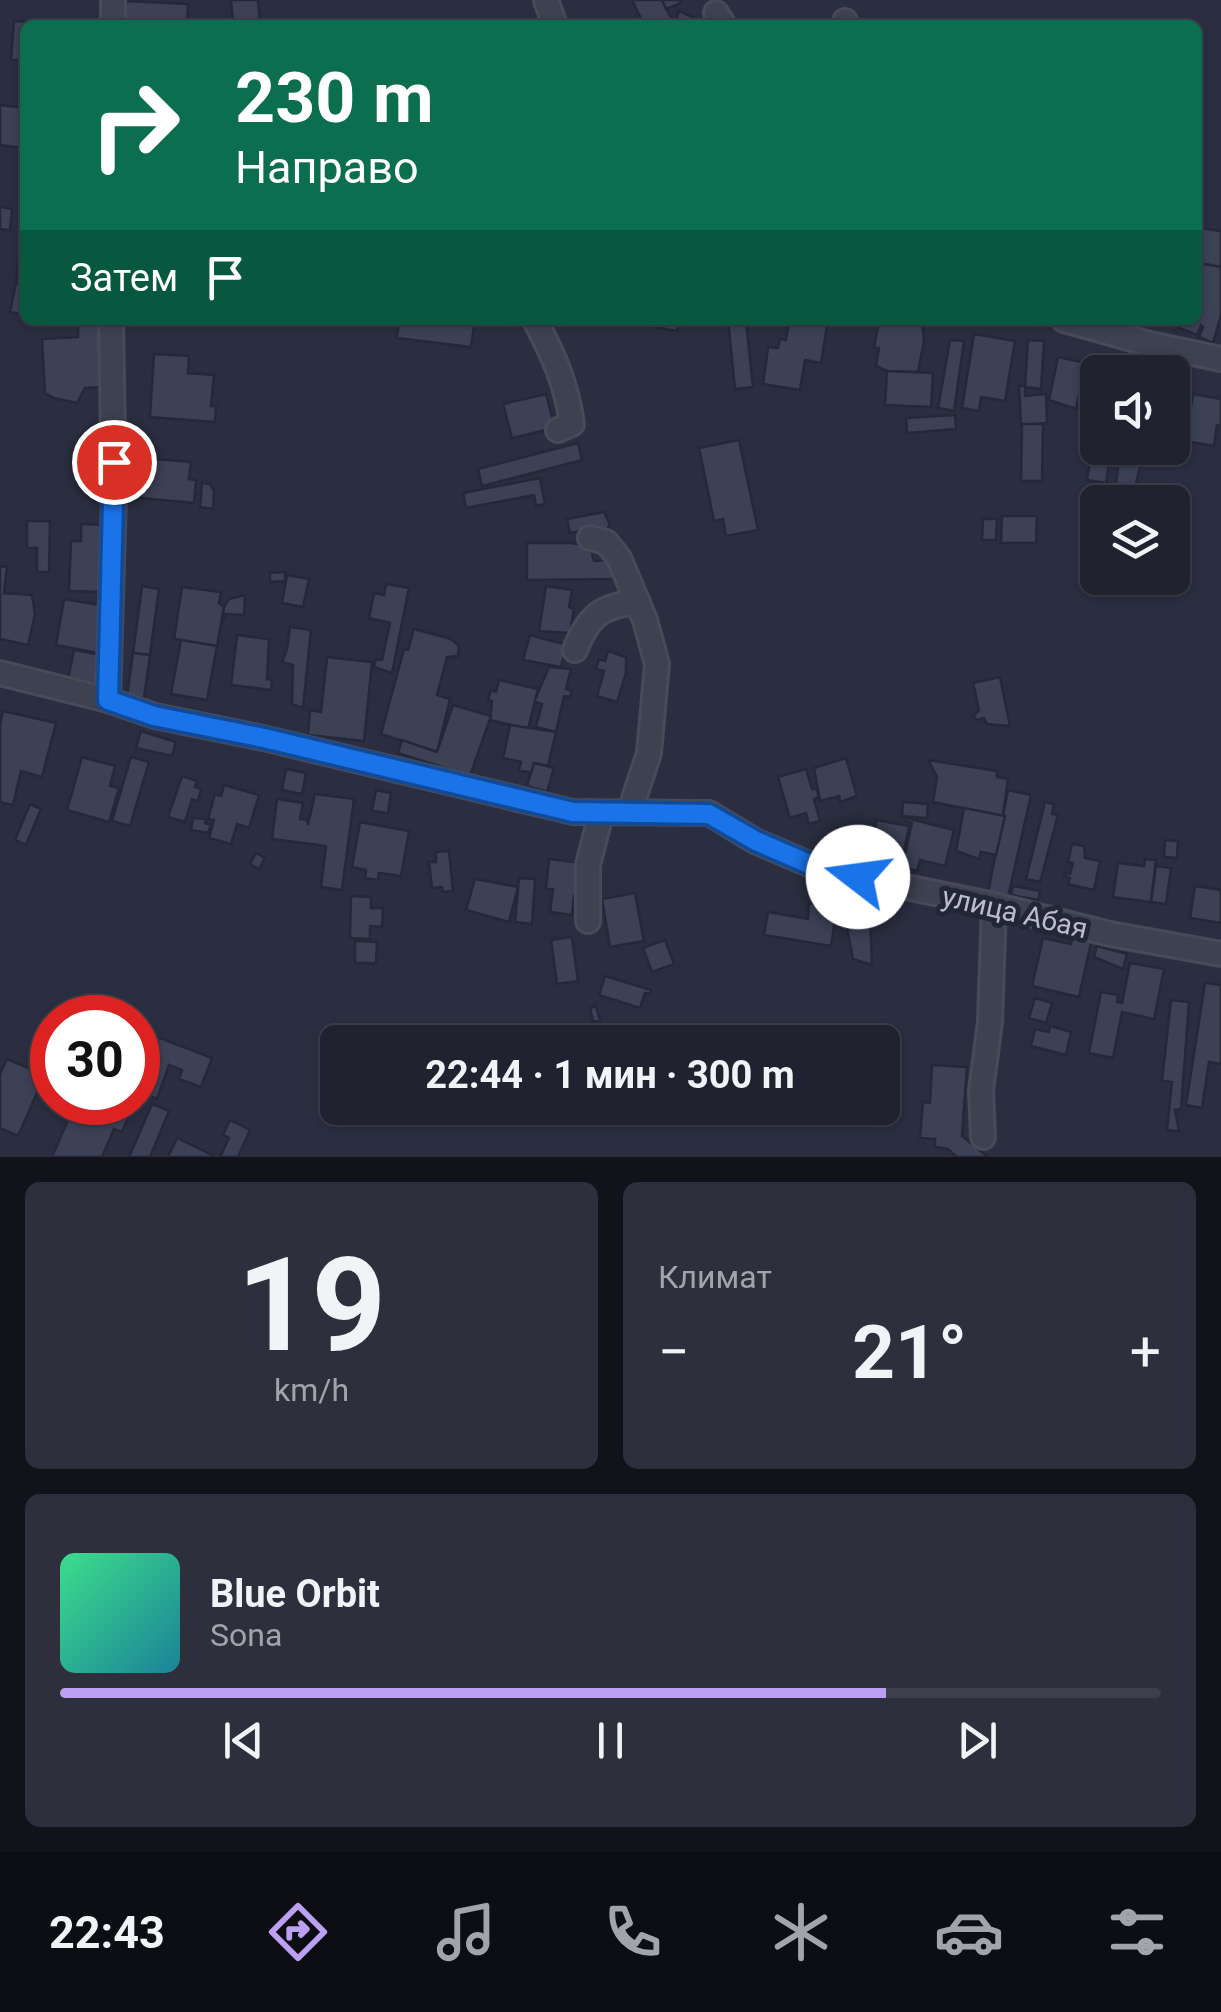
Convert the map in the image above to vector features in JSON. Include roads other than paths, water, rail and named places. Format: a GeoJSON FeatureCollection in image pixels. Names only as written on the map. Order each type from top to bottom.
{"type":"FeatureCollection","features":[{"type":"Feature","properties":{"kind":"street"},"geometry":{"type":"LineString","coordinates":[[108,700],[114,498],[112,325]]}},
{"type":"Feature","properties":{"kind":"street"},"geometry":{"type":"LineString","coordinates":[[538,325],[559,364],[568,397],[572,424],[558,430]]}},
{"type":"Feature","properties":{"kind":"street"},"geometry":{"type":"LineString","coordinates":[[1082,325],[1221,359]]}},
{"type":"Feature","properties":{"kind":"street"},"geometry":{"type":"LineString","coordinates":[[590,538],[606,542],[619,558],[638,602],[657,664],[649,754],[630,812]]}},
{"type":"Feature","properties":{"kind":"street"},"geometry":{"type":"LineString","coordinates":[[576,650],[586,622],[613,604],[638,602]]}},
{"type":"Feature","properties":{"kind":"street","name":"улица Абая"},"geometry":{"type":"LineString","coordinates":[[0,673],[108,700],[154,716],[264,738],[573,812],[709,814],[756,841],[823,870],[1110,934],[1221,954]]}},
{"type":"Feature","properties":{"kind":"street"},"geometry":{"type":"LineString","coordinates":[[588,921],[588,865],[599,822],[589,812]]}},
{"type":"Feature","properties":{"kind":"street"},"geometry":{"type":"LineString","coordinates":[[984,1137],[982,1091],[990,1022],[994,906]]}}]}
